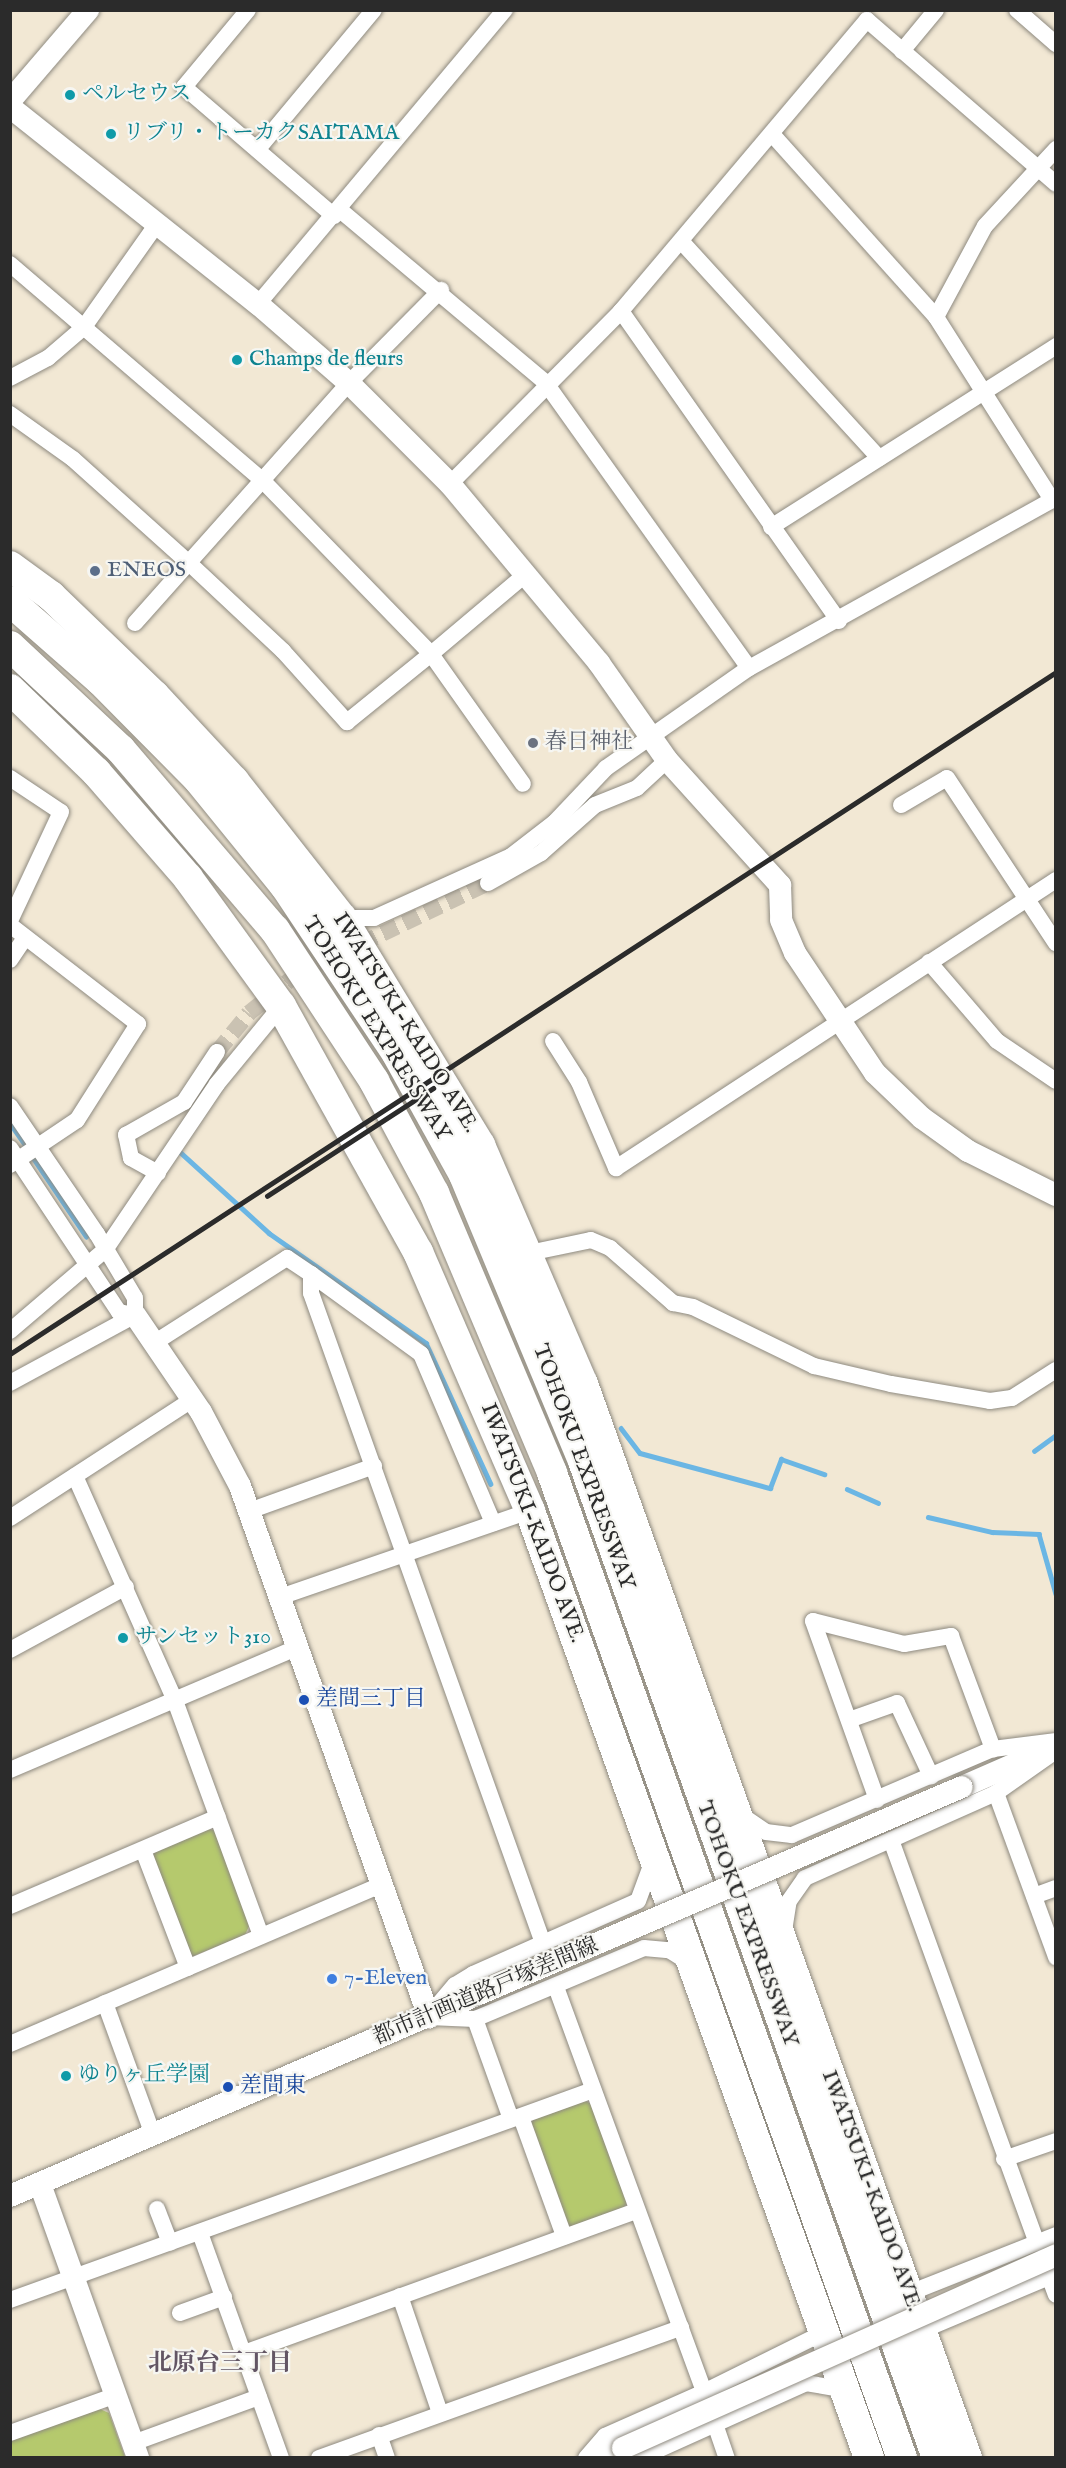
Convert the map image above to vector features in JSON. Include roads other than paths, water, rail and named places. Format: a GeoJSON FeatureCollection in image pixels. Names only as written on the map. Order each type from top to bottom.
{"type":"FeatureCollection","features":[{"type":"Feature","properties":{"kind":"highway","name":"IWATSUKI-KAIDO AVE."},"geometry":{"type":"LineString","coordinates":[[10,566],[51,596],[155,696],[234,781],[342,918],[480,1145],[529,1253],[587,1395],[967,2457]]}},
{"type":"Feature","properties":{"kind":"highway","name":"TOHOKU EXPRESSWAY"},"geometry":{"type":"LineString","coordinates":[[10,601],[148,727],[272,869],[397,1054],[464,1175],[583,1461],[937,2457]]}},
{"type":"Feature","properties":{"kind":"highway","name":"TOHOKU EXPRESSWAY"},"geometry":{"type":"LineString","coordinates":[[10,646],[120,750],[275,930],[374,1081],[434,1194],[552,1473],[902,2457]]}},
{"type":"Feature","properties":{"kind":"highway","name":"IWATSUKI-KAIDO AVE."},"geometry":{"type":"LineString","coordinates":[[10,689],[96,772],[188,878],[282,1006],[418,1252],[530,1511],[869,2457]]}},
{"type":"Feature","properties":{"kind":"street"},"geometry":{"type":"LineString","coordinates":[[10,101],[88,10]]}},
{"type":"Feature","properties":{"kind":"street"},"geometry":{"type":"LineString","coordinates":[[248,10],[184,87],[337,213],[441,290],[545,382],[748,668]]}},
{"type":"Feature","properties":{"kind":"street"},"geometry":{"type":"LineString","coordinates":[[258,149],[374,10]]}},
{"type":"Feature","properties":{"kind":"street"},"geometry":{"type":"LineString","coordinates":[[258,304],[337,213],[505,10]]}},
{"type":"Feature","properties":{"kind":"street"},"geometry":{"type":"LineString","coordinates":[[902,51],[936,10]]}},
{"type":"Feature","properties":{"kind":"street"},"geometry":{"type":"LineString","coordinates":[[1017,10],[1056,44]]}},
{"type":"Feature","properties":{"kind":"street"},"geometry":{"type":"LineString","coordinates":[[450,484],[545,382],[621,311],[681,241],[724,182],[772,134],[867,20],[1056,184]]}},
{"type":"Feature","properties":{"kind":"street"},"geometry":{"type":"LineString","coordinates":[[10,107],[258,304],[349,383],[450,484],[599,663],[667,760],[780,885],[786,935],[838,1022],[875,1073],[922,1118],[968,1151],[1056,1195]]}},
{"type":"Feature","properties":{"kind":"street"},"geometry":{"type":"LineString","coordinates":[[342,918],[374,918],[511,856],[648,736],[748,668],[839,621],[1054,499],[981,393],[936,317],[772,134]]}},
{"type":"Feature","properties":{"kind":"street"},"geometry":{"type":"LineString","coordinates":[[936,317],[985,226],[1056,149]]}},
{"type":"Feature","properties":{"kind":"street"},"geometry":{"type":"LineString","coordinates":[[10,378],[48,358],[84,327],[157,224]]}},
{"type":"Feature","properties":{"kind":"street"},"geometry":{"type":"LineString","coordinates":[[681,241],[879,458]]}},
{"type":"Feature","properties":{"kind":"street"},"geometry":{"type":"LineString","coordinates":[[10,264],[264,482],[431,654],[523,784]]}},
{"type":"Feature","properties":{"kind":"street"},"geometry":{"type":"LineString","coordinates":[[135,623],[264,482],[349,383],[441,290]]}},
{"type":"Feature","properties":{"kind":"street"},"geometry":{"type":"LineString","coordinates":[[621,311],[839,621]]}},
{"type":"Feature","properties":{"kind":"street"},"geometry":{"type":"LineString","coordinates":[[771,527],[1056,346]]}},
{"type":"Feature","properties":{"kind":"street"},"geometry":{"type":"LineString","coordinates":[[10,414],[73,459],[189,564],[283,651],[346,722],[526,574]]}},
{"type":"Feature","properties":{"kind":"street"},"geometry":{"type":"LineString","coordinates":[[488,883],[541,853],[595,805],[637,788],[667,760]]}},
{"type":"Feature","properties":{"kind":"street"},"geometry":{"type":"LineString","coordinates":[[901,806],[947,777],[1025,900],[1056,943]]}},
{"type":"Feature","properties":{"kind":"street"},"geometry":{"type":"LineString","coordinates":[[10,778],[61,812],[12,915],[25,938],[138,1024],[99,1094],[78,1120],[40,1145],[13,1158],[119,1312],[135,1315]]}},
{"type":"Feature","properties":{"kind":"street"},"geometry":{"type":"LineString","coordinates":[[553,1041],[579,1082],[616,1168],[1056,880]]}},
{"type":"Feature","properties":{"kind":"street"},"geometry":{"type":"LineString","coordinates":[[10,960],[25,938]]}},
{"type":"Feature","properties":{"kind":"street"},"geometry":{"type":"LineString","coordinates":[[929,962],[997,1041],[1056,1081]]}},
{"type":"Feature","properties":{"kind":"street"},"geometry":{"type":"LineString","coordinates":[[10,1331],[89,1268],[105,1250],[217,1084],[282,1006]]}},
{"type":"Feature","properties":{"kind":"street"},"geometry":{"type":"LineString","coordinates":[[158,1173],[132,1158],[126,1135],[184,1102],[217,1052]]}},
{"type":"Feature","properties":{"kind":"street"},"geometry":{"type":"LineString","coordinates":[[10,1106],[40,1145],[135,1298],[135,1315],[192,1399],[249,1511],[429,2017]]}},
{"type":"Feature","properties":{"kind":"street"},"geometry":{"type":"LineString","coordinates":[[529,1253],[591,1240],[610,1248],[673,1303],[693,1306],[814,1366],[891,1384],[990,1401],[1012,1398],[1056,1370]]}},
{"type":"Feature","properties":{"kind":"street"},"geometry":{"type":"LineString","coordinates":[[154,1343],[287,1258],[421,1354],[493,1523]]}},
{"type":"Feature","properties":{"kind":"street"},"geometry":{"type":"LineString","coordinates":[[311,1274],[311,1293],[543,1943]]}},
{"type":"Feature","properties":{"kind":"street"},"geometry":{"type":"LineString","coordinates":[[10,1383],[135,1315]]}},
{"type":"Feature","properties":{"kind":"street"},"geometry":{"type":"LineString","coordinates":[[10,1518],[192,1399]]}},
{"type":"Feature","properties":{"kind":"street"},"geometry":{"type":"LineString","coordinates":[[249,1511],[374,1466]]}},
{"type":"Feature","properties":{"kind":"street"},"geometry":{"type":"LineString","coordinates":[[75,1476],[174,1698],[261,1936]]}},
{"type":"Feature","properties":{"kind":"street"},"geometry":{"type":"LineString","coordinates":[[280,1597],[530,1511]]}},
{"type":"Feature","properties":{"kind":"street"},"geometry":{"type":"LineString","coordinates":[[10,1650],[126,1587]]}},
{"type":"Feature","properties":{"kind":"street"},"geometry":{"type":"LineString","coordinates":[[877,1800],[813,1621],[904,1644],[951,1636],[993,1749]]}},
{"type":"Feature","properties":{"kind":"street"},"geometry":{"type":"LineString","coordinates":[[10,1770],[174,1698],[298,1647]]}},
{"type":"Feature","properties":{"kind":"street"},"geometry":{"type":"LineString","coordinates":[[849,1720],[897,1703],[931,1776]]}},
{"type":"Feature","properties":{"kind":"street"},"geometry":{"type":"LineString","coordinates":[[734,1808],[766,1832],[792,1835],[993,1749],[1056,1741]]}},
{"type":"Feature","properties":{"kind":"street"},"geometry":{"type":"LineString","coordinates":[[993,1784],[1056,1746]]}},
{"type":"Feature","properties":{"kind":"street"},"geometry":{"type":"LineString","coordinates":[[785,1952],[783,1922],[805,1878],[891,1840],[1056,1751]]}},
{"type":"Feature","properties":{"kind":"street"},"geometry":{"type":"LineString","coordinates":[[993,1784],[1056,1957]]}},
{"type":"Feature","properties":{"kind":"street","name":"都市計画道路戸塚差間線"},"geometry":{"type":"LineString","coordinates":[[10,2196],[962,1787],[993,1784]]}},
{"type":"Feature","properties":{"kind":"street"},"geometry":{"type":"LineString","coordinates":[[10,1906],[218,1817]]}},
{"type":"Feature","properties":{"kind":"street"},"geometry":{"type":"LineString","coordinates":[[891,1840],[1004,2159],[1049,2262],[1056,2295]]}},
{"type":"Feature","properties":{"kind":"street"},"geometry":{"type":"LineString","coordinates":[[429,2017],[456,1985],[638,1901],[649,1880],[652,1848]]}},
{"type":"Feature","properties":{"kind":"street"},"geometry":{"type":"LineString","coordinates":[[143,1850],[188,1968]]}},
{"type":"Feature","properties":{"kind":"street"},"geometry":{"type":"LineString","coordinates":[[10,2044],[381,1885]]}},
{"type":"Feature","properties":{"kind":"street"},"geometry":{"type":"LineString","coordinates":[[1034,1896],[1056,1888]]}},
{"type":"Feature","properties":{"kind":"street"},"geometry":{"type":"LineString","coordinates":[[429,2017],[475,2019],[556,1987],[644,1948],[669,1950],[696,1969]]}},
{"type":"Feature","properties":{"kind":"street"},"geometry":{"type":"LineString","coordinates":[[556,1987],[704,2392]]}},
{"type":"Feature","properties":{"kind":"street"},"geometry":{"type":"LineString","coordinates":[[105,2003],[153,2135]]}},
{"type":"Feature","properties":{"kind":"street"},"geometry":{"type":"LineString","coordinates":[[475,2019],[564,2236]]}},
{"type":"Feature","properties":{"kind":"street"},"geometry":{"type":"LineString","coordinates":[[10,2300],[593,2090]]}},
{"type":"Feature","properties":{"kind":"street"},"geometry":{"type":"LineString","coordinates":[[1004,2159],[1056,2141]]}},
{"type":"Feature","properties":{"kind":"street"},"geometry":{"type":"LineString","coordinates":[[40,2184],[136,2450],[259,2397]]}},
{"type":"Feature","properties":{"kind":"street"},"geometry":{"type":"LineString","coordinates":[[157,2209],[170,2243]]}},
{"type":"Feature","properties":{"kind":"street"},"geometry":{"type":"LineString","coordinates":[[244,2353],[636,2211]]}},
{"type":"Feature","properties":{"kind":"street"},"geometry":{"type":"LineString","coordinates":[[200,2233],[244,2353],[278,2457]]}},
{"type":"Feature","properties":{"kind":"street"},"geometry":{"type":"LineString","coordinates":[[921,2331],[1049,2262],[1056,2235]]}},
{"type":"Feature","properties":{"kind":"street"},"geometry":{"type":"LineString","coordinates":[[908,2294],[1049,2262]]}},
{"type":"Feature","properties":{"kind":"street"},"geometry":{"type":"LineString","coordinates":[[632,2453],[1049,2262]]}},
{"type":"Feature","properties":{"kind":"street"},"geometry":{"type":"LineString","coordinates":[[400,2296],[441,2413]]}},
{"type":"Feature","properties":{"kind":"street"},"geometry":{"type":"LineString","coordinates":[[180,2313],[224,2297]]}},
{"type":"Feature","properties":{"kind":"street"},"geometry":{"type":"LineString","coordinates":[[329,2456],[379,2435],[681,2328]]}},
{"type":"Feature","properties":{"kind":"street"},"geometry":{"type":"LineString","coordinates":[[586,2457],[605,2436],[704,2392],[823,2333]]}},
{"type":"Feature","properties":{"kind":"street"},"geometry":{"type":"LineString","coordinates":[[602,2457],[632,2453],[715,2424],[806,2384],[845,2390]]}},
{"type":"Feature","properties":{"kind":"street"},"geometry":{"type":"LineString","coordinates":[[10,2433],[116,2396]]}},
{"type":"Feature","properties":{"kind":"street"},"geometry":{"type":"LineString","coordinates":[[715,2424],[727,2457]]}},
{"type":"Feature","properties":{"kind":"street"},"geometry":{"type":"LineString","coordinates":[[379,2435],[387,2457]]}},
{"type":"Feature","properties":{"kind":"waterway"},"geometry":{"type":"LineString","coordinates":[[10,1123],[28,1149]]}},
{"type":"Feature","properties":{"kind":"waterway"},"geometry":{"type":"LineString","coordinates":[[179,1151],[269,1233],[426,1343],[491,1484]]}},
{"type":"Feature","properties":{"kind":"waterway"},"geometry":{"type":"LineString","coordinates":[[32,1156],[86,1236]]}},
{"type":"Feature","properties":{"kind":"waterway"},"geometry":{"type":"LineString","coordinates":[[621,1428],[640,1453],[770,1488],[781,1459],[824,1474]]}},
{"type":"Feature","properties":{"kind":"waterway"},"geometry":{"type":"LineString","coordinates":[[1034,1451],[1056,1435]]}},
{"type":"Feature","properties":{"kind":"waterway"},"geometry":{"type":"LineString","coordinates":[[847,1489],[878,1503]]}},
{"type":"Feature","properties":{"kind":"waterway"},"geometry":{"type":"LineString","coordinates":[[928,1517],[992,1532],[1039,1534],[1056,1594]]}},
{"type":"Feature","properties":{"kind":"tunnel"},"geometry":{"type":"LineString","coordinates":[[217,1052],[249,1013],[296,975],[488,883]]}},
{"type":"Feature","properties":{"kind":"railway"},"geometry":{"type":"LineString","coordinates":[[10,1354],[1056,672]]}},
{"type":"Feature","properties":{"kind":"railway"},"geometry":{"type":"LineString","coordinates":[[267,1196],[433,1088]]}},
{"type":"Feature","properties":{"kind":"place","name":"ペルセウス"},"geometry":{"type":"Point","coordinates":[70,95]}},
{"type":"Feature","properties":{"kind":"place","name":"リブリ・トーカクSAITAMA"},"geometry":{"type":"Point","coordinates":[111,134]}},
{"type":"Feature","properties":{"kind":"place","name":"Champs de fleurs"},"geometry":{"type":"Point","coordinates":[237,360]}},
{"type":"Feature","properties":{"kind":"place","name":"ENEOS"},"geometry":{"type":"Point","coordinates":[95,571]}},
{"type":"Feature","properties":{"kind":"place","name":"春日神社"},"geometry":{"type":"Point","coordinates":[533,743]}},
{"type":"Feature","properties":{"kind":"place","name":"サンセット310"},"geometry":{"type":"Point","coordinates":[123,1638]}},
{"type":"Feature","properties":{"kind":"place","name":"差間三丁目"},"geometry":{"type":"Point","coordinates":[304,1700]}},
{"type":"Feature","properties":{"kind":"place","name":"7-Eleven"},"geometry":{"type":"Point","coordinates":[332,1979]}},
{"type":"Feature","properties":{"kind":"place","name":"ゆりヶ丘学園"},"geometry":{"type":"Point","coordinates":[66,2076]}},
{"type":"Feature","properties":{"kind":"place","name":"差間東"},"geometry":{"type":"Point","coordinates":[228,2087]}},
{"type":"Feature","properties":{"kind":"district","name":"北原台三丁目"},"geometry":{"type":"Point","coordinates":[220,2364]}}]}
